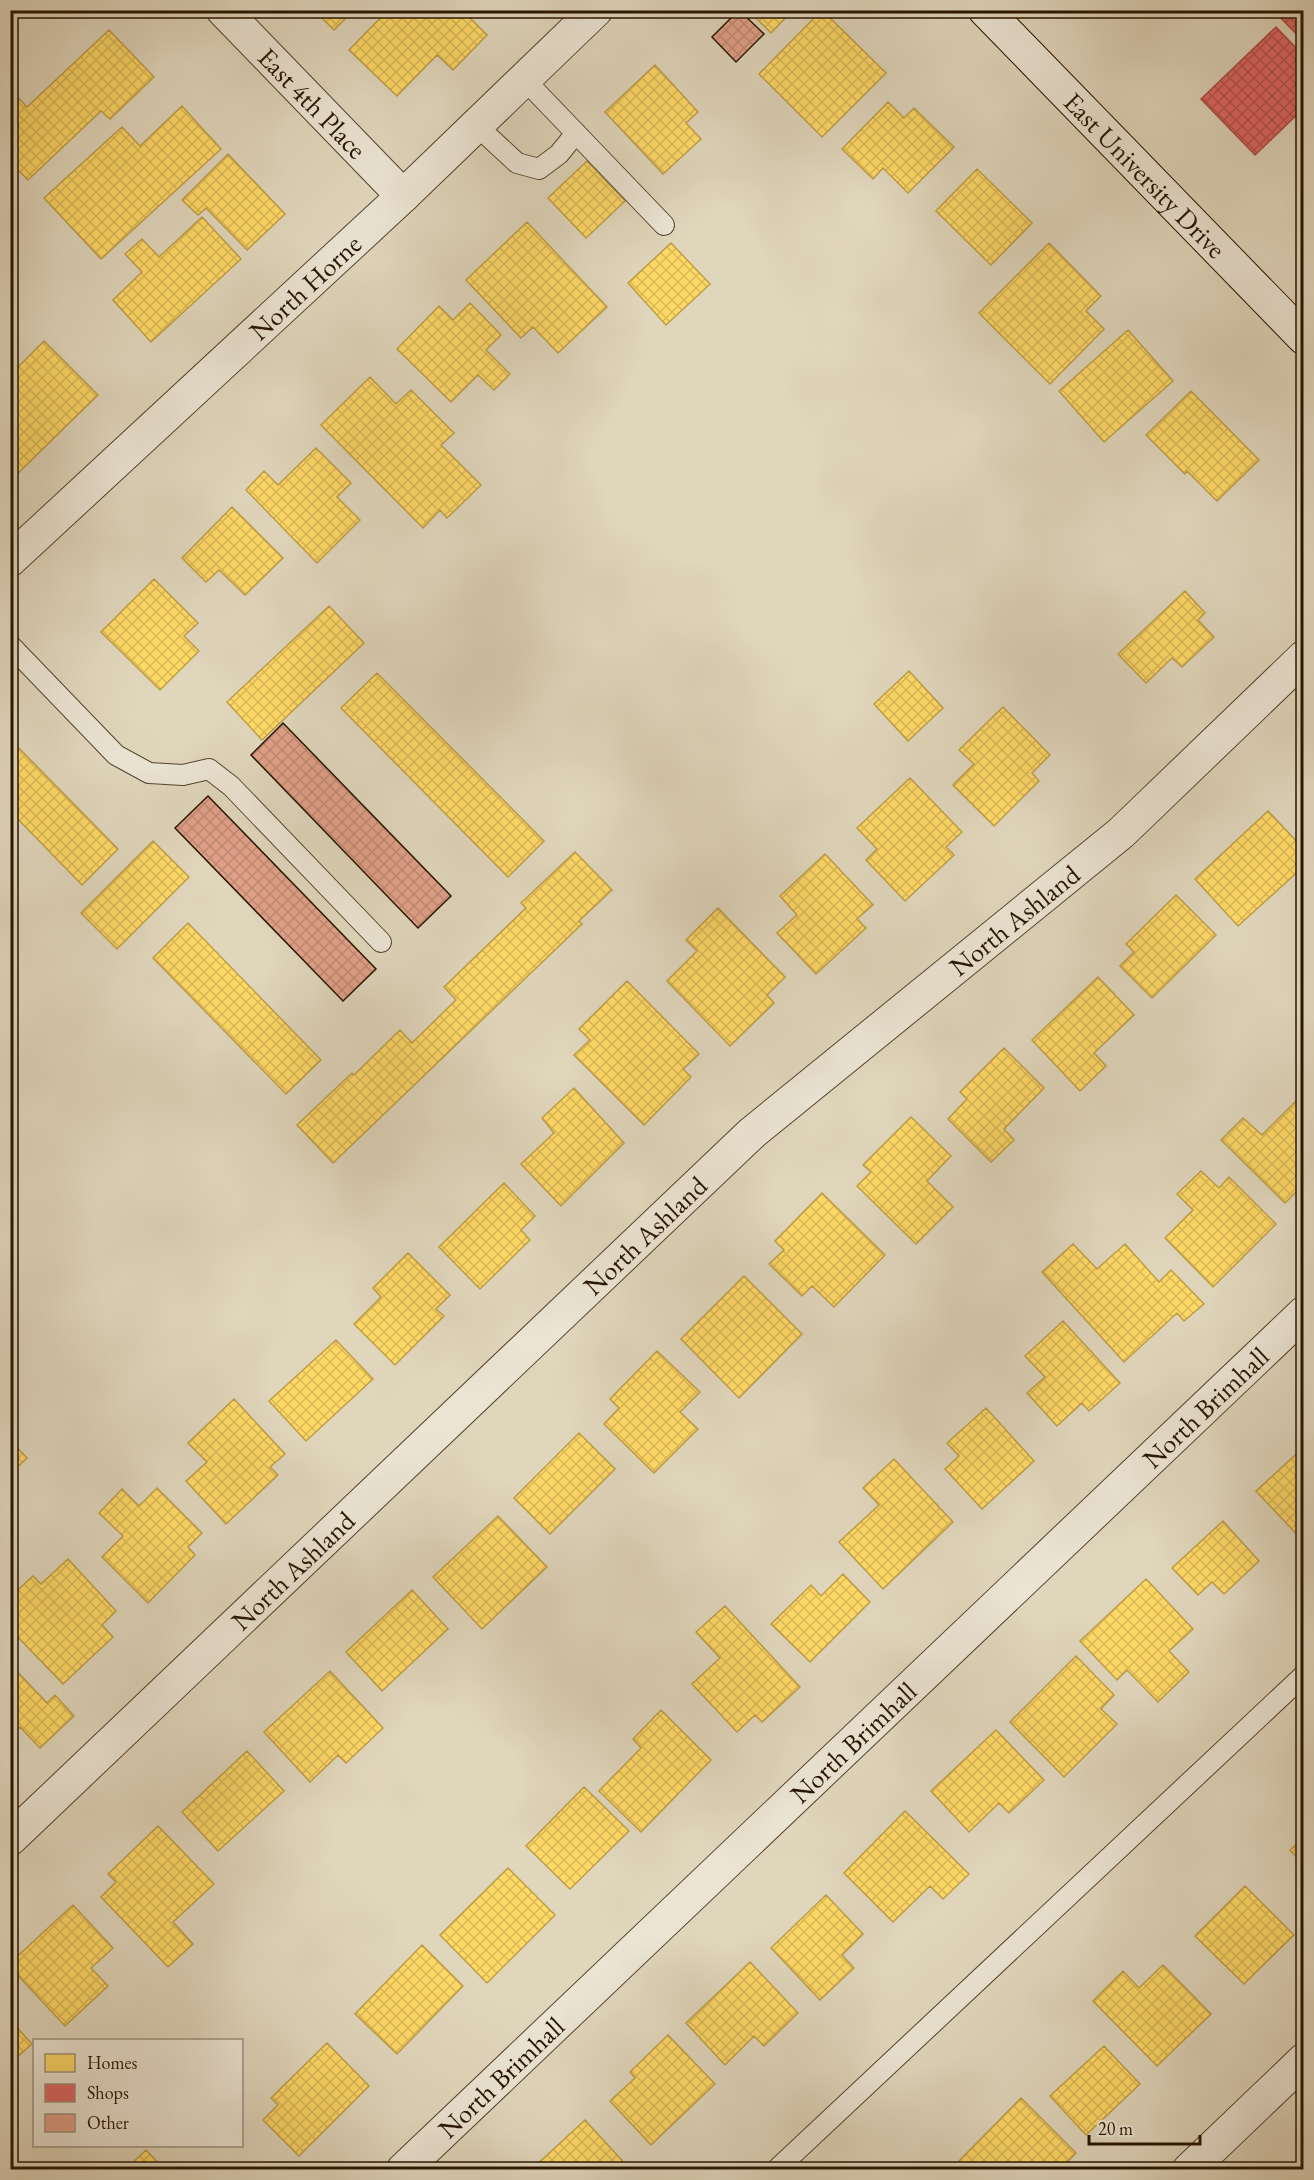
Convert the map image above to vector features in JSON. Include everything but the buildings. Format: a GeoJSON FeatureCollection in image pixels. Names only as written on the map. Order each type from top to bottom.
{"type":"FeatureCollection","features":[{"type":"Feature","properties":{"kind":"street","name":"East 4th Place"},"geometry":{"type":"LineString","coordinates":[[223,10],[403,196]]}},
{"type":"Feature","properties":{"kind":"street","name":"North Horne"},"geometry":{"type":"LineString","coordinates":[[10,560],[403,196],[596,10]]}},
{"type":"Feature","properties":{"kind":"street","name":"East University Drive"},"geometry":{"type":"LineString","coordinates":[[985,10],[1304,338]]}},
{"type":"Feature","properties":{"kind":"street","name":"North Ashland"},"geometry":{"type":"LineString","coordinates":[[10,1839],[752,1133],[1121,833],[1304,657]]}},
{"type":"Feature","properties":{"kind":"street","name":"North Brimhall"},"geometry":{"type":"LineString","coordinates":[[403,2169],[1304,1313]]}},
{"type":"Feature","properties":{"kind":"street"},"geometry":{"type":"LineString","coordinates":[[1189,2169],[1304,2060]]}},
{"type":"Feature","properties":{"kind":"lane"},"geometry":{"type":"LineString","coordinates":[[524,79],[664,225]]}},
{"type":"Feature","properties":{"kind":"lane"},"geometry":{"type":"LineString","coordinates":[[476,125],[517,163],[539,168],[560,154],[576,134]]}},
{"type":"Feature","properties":{"kind":"lane"},"geometry":{"type":"LineString","coordinates":[[10,645],[116,755],[149,773],[183,775],[209,770],[231,786],[381,942]]}},
{"type":"Feature","properties":{"kind":"lane"},"geometry":{"type":"LineString","coordinates":[[776,2169],[1304,1676]]}}]}
